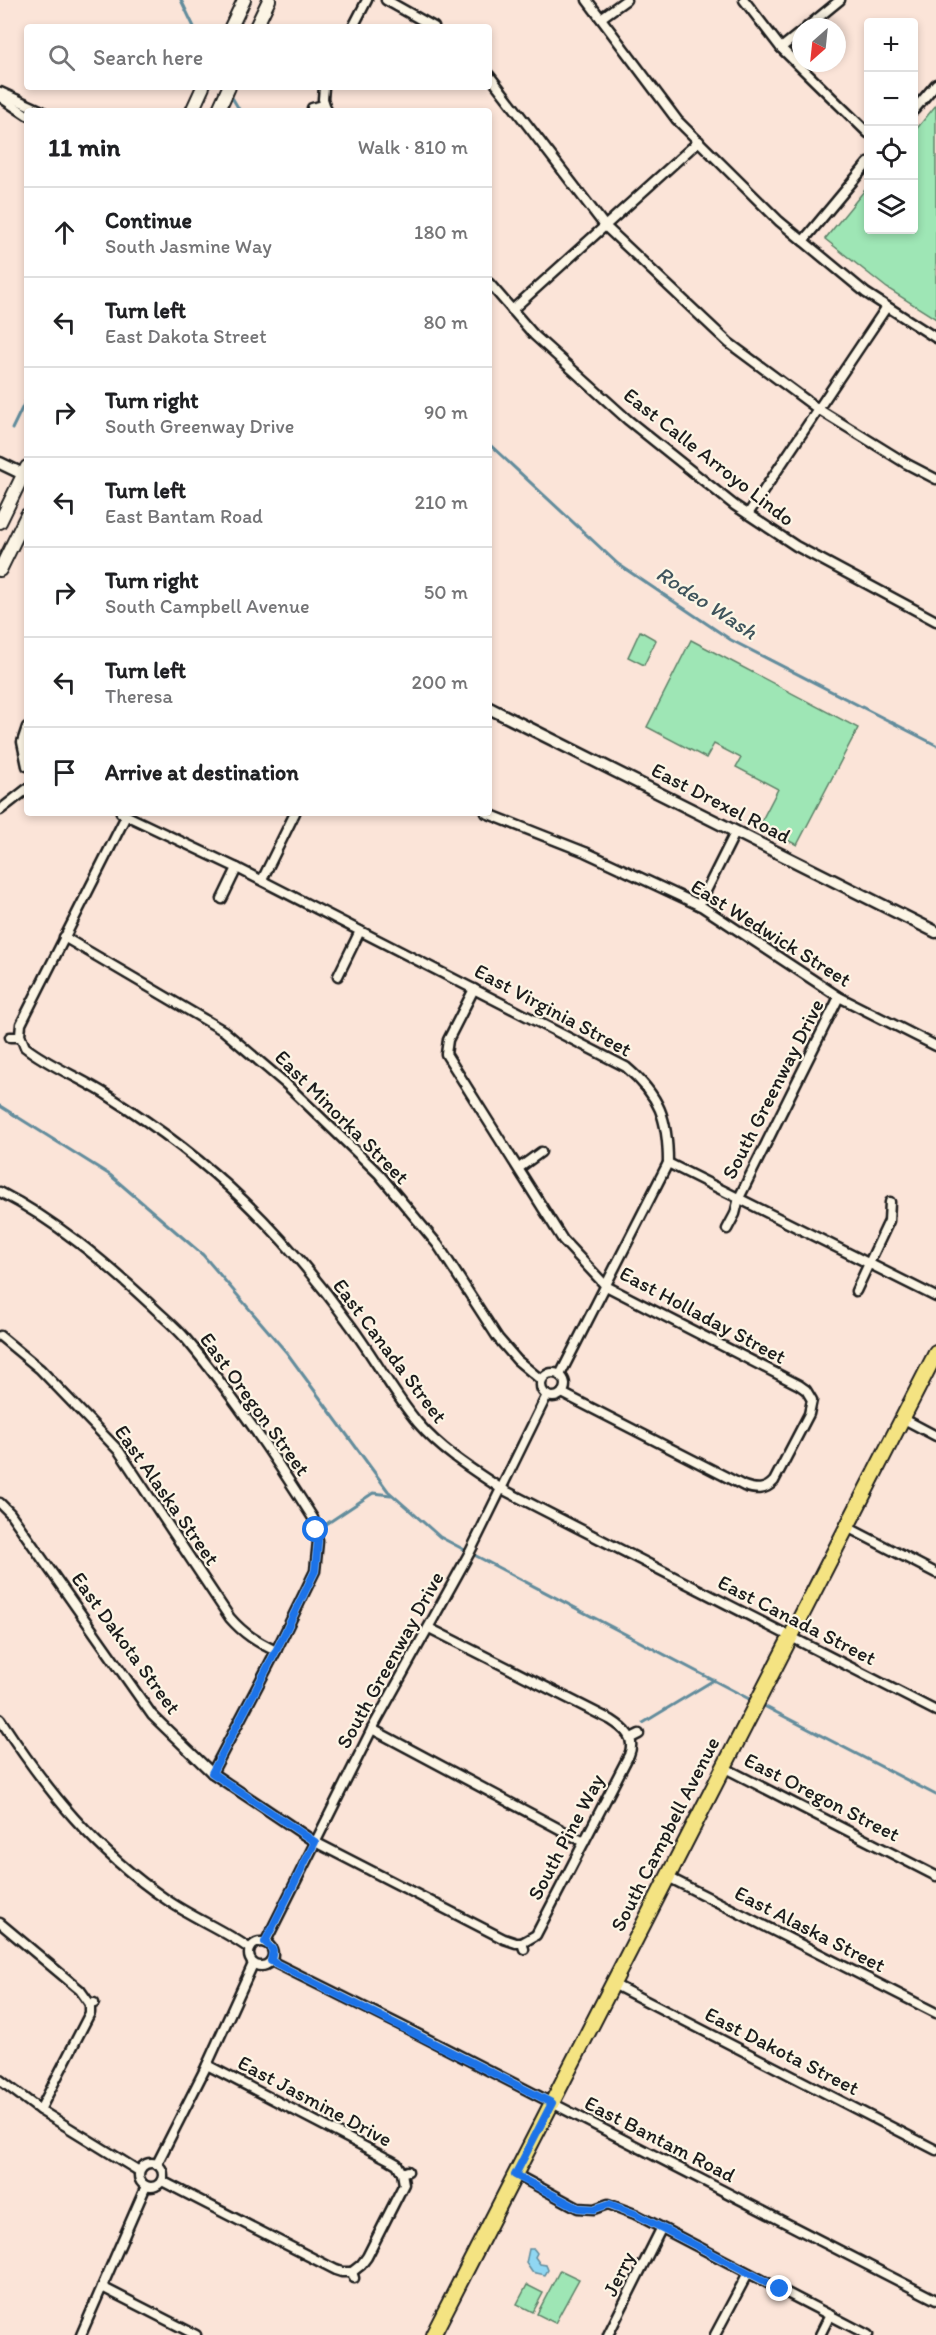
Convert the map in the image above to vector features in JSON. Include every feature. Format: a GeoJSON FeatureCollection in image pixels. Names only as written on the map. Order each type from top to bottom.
{"type":"FeatureCollection","features":[{"type":"Feature","properties":{"kind":"main road"},"geometry":{"type":"LineString","coordinates":[[232,24],[244,0]]}},
{"type":"Feature","properties":{"kind":"main road"},"geometry":{"type":"LineString","coordinates":[[257,24],[269,0]]}},
{"type":"Feature","properties":{"kind":"main road"},"geometry":{"type":"LineString","coordinates":[[193,108],[202,90]]}},
{"type":"Feature","properties":{"kind":"main road"},"geometry":{"type":"LineString","coordinates":[[219,107],[228,90]]}},
{"type":"Feature","properties":{"kind":"main road"},"geometry":{"type":"LineString","coordinates":[[0,522],[24,477]]}},
{"type":"Feature","properties":{"kind":"main road"},"geometry":{"type":"LineString","coordinates":[[0,570],[24,521]]}},
{"type":"Feature","properties":{"kind":"main road","name":"South Campbell Avenue"},"geometry":{"type":"LineString","coordinates":[[432,2335],[936,1353]]}},
{"type":"Feature","properties":{"kind":"street"},"geometry":{"type":"LineString","coordinates":[[355,24],[367,0]]}},
{"type":"Feature","properties":{"kind":"street"},"geometry":{"type":"LineString","coordinates":[[386,0],[429,24]]}},
{"type":"Feature","properties":{"kind":"street"},"geometry":{"type":"LineString","coordinates":[[587,0],[677,120],[779,221],[886,308],[936,338]]}},
{"type":"Feature","properties":{"kind":"street"},"geometry":{"type":"LineString","coordinates":[[601,18],[626,0]]}},
{"type":"Feature","properties":{"kind":"street"},"geometry":{"type":"LineString","coordinates":[[744,0],[781,48],[864,129]]}},
{"type":"Feature","properties":{"kind":"street"},"geometry":{"type":"LineString","coordinates":[[818,18],[840,0]]}},
{"type":"Feature","properties":{"kind":"street"},"geometry":{"type":"LineString","coordinates":[[781,48],[792,39]]}},
{"type":"Feature","properties":{"kind":"street"},"geometry":{"type":"LineString","coordinates":[[492,79],[605,226],[729,343],[818,409],[907,464],[936,479]]}},
{"type":"Feature","properties":{"kind":"street"},"geometry":{"type":"LineString","coordinates":[[918,105],[936,84]]}},
{"type":"Feature","properties":{"kind":"street"},"geometry":{"type":"LineString","coordinates":[[312,108],[325,108],[324,90]]}},
{"type":"Feature","properties":{"kind":"street"},"geometry":{"type":"LineString","coordinates":[[0,92],[35,108]]}},
{"type":"Feature","properties":{"kind":"street"},"geometry":{"type":"LineString","coordinates":[[0,97],[24,113]]}},
{"type":"Feature","properties":{"kind":"street"},"geometry":{"type":"LineString","coordinates":[[512,310],[699,141]]}},
{"type":"Feature","properties":{"kind":"street"},"geometry":{"type":"LineString","coordinates":[[803,241],[864,168]]}},
{"type":"Feature","properties":{"kind":"street","name":"East Calle Arroyo Lindo"},"geometry":{"type":"LineString","coordinates":[[492,287],[534,335],[628,420],[748,514],[796,546],[936,621]]}},
{"type":"Feature","properties":{"kind":"street"},"geometry":{"type":"LineString","coordinates":[[748,514],[886,308]]}},
{"type":"Feature","properties":{"kind":"street"},"geometry":{"type":"LineString","coordinates":[[0,463],[24,472]]}},
{"type":"Feature","properties":{"kind":"street","name":"East Drexel Road"},"geometry":{"type":"LineString","coordinates":[[492,710],[936,932]]}},
{"type":"Feature","properties":{"kind":"street"},"geometry":{"type":"LineString","coordinates":[[24,736],[22,742],[24,752]]}},
{"type":"Feature","properties":{"kind":"street"},"geometry":{"type":"LineString","coordinates":[[0,810],[24,791]]}},
{"type":"Feature","properties":{"kind":"street","name":"East Wedwick Street"},"geometry":{"type":"LineString","coordinates":[[492,815],[585,852],[699,905],[839,997],[936,1046]]}},
{"type":"Feature","properties":{"kind":"street"},"geometry":{"type":"LineString","coordinates":[[10,1037],[20,1036],[23,1018],[123,816]]}},
{"type":"Feature","properties":{"kind":"street","name":"East Virginia Street"},"geometry":{"type":"LineString","coordinates":[[128,816],[262,880],[626,1067],[642,1080],[656,1098],[665,1126],[668,1163]]}},
{"type":"Feature","properties":{"kind":"street"},"geometry":{"type":"LineString","coordinates":[[262,880],[294,816]]}},
{"type":"Feature","properties":{"kind":"street"},"geometry":{"type":"LineString","coordinates":[[699,905],[735,832]]}},
{"type":"Feature","properties":{"kind":"street"},"geometry":{"type":"LineString","coordinates":[[222,898],[237,868]]}},
{"type":"Feature","properties":{"kind":"street"},"geometry":{"type":"LineString","coordinates":[[338,976],[360,931]]}},
{"type":"Feature","properties":{"kind":"street","name":"East Minorka Street"},"geometry":{"type":"LineString","coordinates":[[64,937],[224,1031],[286,1084],[379,1174],[438,1245],[498,1338],[517,1360],[542,1380]]}},
{"type":"Feature","properties":{"kind":"street","name":"East Holladay Street"},"geometry":{"type":"LineString","coordinates":[[474,989],[448,1040],[444,1055],[519,1168],[563,1240],[606,1286],[799,1385],[806,1390],[812,1400],[809,1414],[774,1481],[768,1487],[759,1489],[744,1486],[562,1393]]}},
{"type":"Feature","properties":{"kind":"street","name":"South Greenway Drive"},"geometry":{"type":"LineString","coordinates":[[738,1198],[839,997]]}},
{"type":"Feature","properties":{"kind":"street","name":"East Canada Street"},"geometry":{"type":"LineString","coordinates":[[20,1036],[25,1047],[31,1052],[108,1095],[160,1131],[242,1200],[314,1278],[419,1424],[440,1446],[464,1465],[500,1488],[936,1711]]}},
{"type":"Feature","properties":{"kind":"street"},"geometry":{"type":"LineString","coordinates":[[519,1168],[541,1152]]}},
{"type":"Feature","properties":{"kind":"street"},"geometry":{"type":"LineString","coordinates":[[560,1375],[668,1163],[936,1297]]}},
{"type":"Feature","properties":{"kind":"street","name":"East Oregon Street"},"geometry":{"type":"LineString","coordinates":[[0,1192],[23,1204],[126,1281],[184,1337],[227,1390],[313,1518],[318,1541],[315,1571],[276,1651]]}},
{"type":"Feature","properties":{"kind":"street"},"geometry":{"type":"LineString","coordinates":[[727,1230],[735,1215],[738,1198]]}},
{"type":"Feature","properties":{"kind":"street"},"geometry":{"type":"LineString","coordinates":[[856,1291],[889,1221],[890,1202]]}},
{"type":"Feature","properties":{"kind":"street","name":"East Alaska Street"},"geometry":{"type":"LineString","coordinates":[[0,1336],[40,1369],[119,1451],[230,1618],[253,1640],[276,1651]]}},
{"type":"Feature","properties":{"kind":"street"},"geometry":{"type":"LineString","coordinates":[[550,1373],[560,1375],[565,1384],[562,1393],[557,1396],[547,1395],[541,1388],[542,1380],[550,1373]]}},
{"type":"Feature","properties":{"kind":"street","name":"South Greenway Drive"},"geometry":{"type":"LineString","coordinates":[[265,1942],[372,1729],[470,1552],[547,1395]]}},
{"type":"Feature","properties":{"kind":"street"},"geometry":{"type":"LineString","coordinates":[[903,1418],[936,1436]]}},
{"type":"Feature","properties":{"kind":"street","name":"East Dakota Street"},"geometry":{"type":"LineString","coordinates":[[0,1503],[10,1513],[152,1715],[212,1773],[315,1842],[504,1939],[523,1946]]}},
{"type":"Feature","properties":{"kind":"street"},"geometry":{"type":"LineString","coordinates":[[847,1527],[936,1573]]}},
{"type":"Feature","properties":{"kind":"street","name":"South Pine Way"},"geometry":{"type":"LineString","coordinates":[[429,1628],[611,1720],[633,1736],[629,1755],[536,1935],[523,1946]]}},
{"type":"Feature","properties":{"kind":"street"},"geometry":{"type":"LineString","coordinates":[[212,1773],[276,1651]]}},
{"type":"Feature","properties":{"kind":"street"},"geometry":{"type":"LineString","coordinates":[[0,1719],[27,1761],[62,1807],[105,1851],[167,1900],[249,1949]]}},
{"type":"Feature","properties":{"kind":"street"},"geometry":{"type":"LineString","coordinates":[[372,1729],[584,1842]]}},
{"type":"Feature","properties":{"kind":"street","name":"East Oregon Street"},"geometry":{"type":"LineString","coordinates":[[723,1767],[936,1876]]}},
{"type":"Feature","properties":{"kind":"street","name":"East Alaska Street"},"geometry":{"type":"LineString","coordinates":[[668,1876],[936,2013]]}},
{"type":"Feature","properties":{"kind":"street"},"geometry":{"type":"LineString","coordinates":[[0,1923],[80,1990],[92,2003],[87,2020],[40,2110]]}},
{"type":"Feature","properties":{"kind":"street"},"geometry":{"type":"LineString","coordinates":[[258,1942],[265,1942],[273,1950],[271,1961],[260,1967],[253,1964],[249,1957],[249,1949],[258,1942]]}},
{"type":"Feature","properties":{"kind":"street","name":"East Bantam Road"},"geometry":{"type":"LineString","coordinates":[[271,1961],[936,2301]]}},
{"type":"Feature","properties":{"kind":"street"},"geometry":{"type":"LineString","coordinates":[[157,2164],[207,2065],[253,1964]]}},
{"type":"Feature","properties":{"kind":"street","name":"East Dakota Street"},"geometry":{"type":"LineString","coordinates":[[612,1984],[936,2151]]}},
{"type":"Feature","properties":{"kind":"street","name":"East Jasmine Drive"},"geometry":{"type":"LineString","coordinates":[[162,2181],[336,2270],[353,2275],[384,2225],[404,2184],[405,2172],[397,2164],[207,2065]]}},
{"type":"Feature","properties":{"kind":"street"},"geometry":{"type":"LineString","coordinates":[[0,2080],[40,2110],[139,2171],[141,2181],[146,2186],[153,2187],[162,2181],[163,2171],[157,2164],[146,2163],[139,2171]]}},
{"type":"Feature","properties":{"kind":"street"},"geometry":{"type":"LineString","coordinates":[[515,2175],[578,2208],[594,2209],[609,2204],[635,2214],[868,2335]]}},
{"type":"Feature","properties":{"kind":"street"},"geometry":{"type":"LineString","coordinates":[[81,2335],[146,2186]]}},
{"type":"Feature","properties":{"kind":"street","name":"Jerry"},"geometry":{"type":"LineString","coordinates":[[608,2335],[661,2229]]}},
{"type":"Feature","properties":{"kind":"street"},"geometry":{"type":"LineString","coordinates":[[716,2335],[748,2273]]}},
{"type":"Feature","properties":{"kind":"street"},"geometry":{"type":"LineString","coordinates":[[102,2287],[196,2335]]}},
{"type":"Feature","properties":{"kind":"street"},"geometry":{"type":"LineString","coordinates":[[820,2335],[830,2315]]}},
{"type":"Feature","properties":{"kind":"green space"},"geometry":{"type":"Polygon","coordinates":[[[936,105],[936,319],[887,288],[825,239],[864,191],[864,234],[918,234],[918,127],[936,105]]]}},
{"type":"Feature","properties":{"kind":"green space"},"geometry":{"type":"Polygon","coordinates":[[[640,631],[656,640],[644,665],[628,657],[640,631]]]}},
{"type":"Feature","properties":{"kind":"green space"},"geometry":{"type":"Polygon","coordinates":[[[691,640],[858,728],[797,845],[759,826],[778,789],[736,767],[741,758],[714,744],[706,758],[647,727],[691,640]]]}},
{"type":"Feature","properties":{"kind":"green space"},"geometry":{"type":"Polygon","coordinates":[[[560,2270],[579,2279],[555,2323],[537,2314],[560,2270]]]}},
{"type":"Feature","properties":{"kind":"green space"},"geometry":{"type":"Polygon","coordinates":[[[527,2285],[543,2293],[533,2312],[517,2304],[527,2285]]]}},
{"type":"Feature","properties":{"kind":"water"},"geometry":{"type":"Polygon","coordinates":[[[529,2249],[534,2249],[537,2253],[535,2257],[540,2264],[546,2265],[548,2270],[545,2275],[532,2272],[526,2263],[529,2249]]]}},
{"type":"Feature","properties":{"kind":"waterway","name":"Rodeo Wash"},"geometry":{"type":"LineString","coordinates":[[181,0],[193,24]]}},
{"type":"Feature","properties":{"kind":"waterway","name":"Rodeo Wash"},"geometry":{"type":"LineString","coordinates":[[230,94],[238,108]]}},
{"type":"Feature","properties":{"kind":"waterway"},"geometry":{"type":"LineString","coordinates":[[12,429],[24,404]]}},
{"type":"Feature","properties":{"kind":"waterway","name":"Rodeo Wash"},"geometry":{"type":"LineString","coordinates":[[492,447],[618,564],[731,640],[936,745]]}},
{"type":"Feature","properties":{"kind":"waterway"},"geometry":{"type":"LineString","coordinates":[[0,1106],[110,1175],[203,1255],[287,1353],[388,1491],[440,1537],[753,1701]]}},
{"type":"Feature","properties":{"kind":"waterway"},"geometry":{"type":"LineString","coordinates":[[325,1525],[373,1493],[391,1495]]}},
{"type":"Feature","properties":{"kind":"waterway"},"geometry":{"type":"LineString","coordinates":[[643,1723],[714,1680]]}},
{"type":"Feature","properties":{"kind":"waterway"},"geometry":{"type":"LineString","coordinates":[[762,1705],[936,1795]]}},
{"type":"Feature","properties":{"kind":"route"},"geometry":{"type":"LineString","coordinates":[[316,1530],[318,1541],[315,1571],[212,1773],[315,1842],[265,1942],[273,1950],[271,1961],[552,2103],[515,2175],[578,2208],[594,2209],[609,2204],[635,2214],[780,2289]]}}]}
